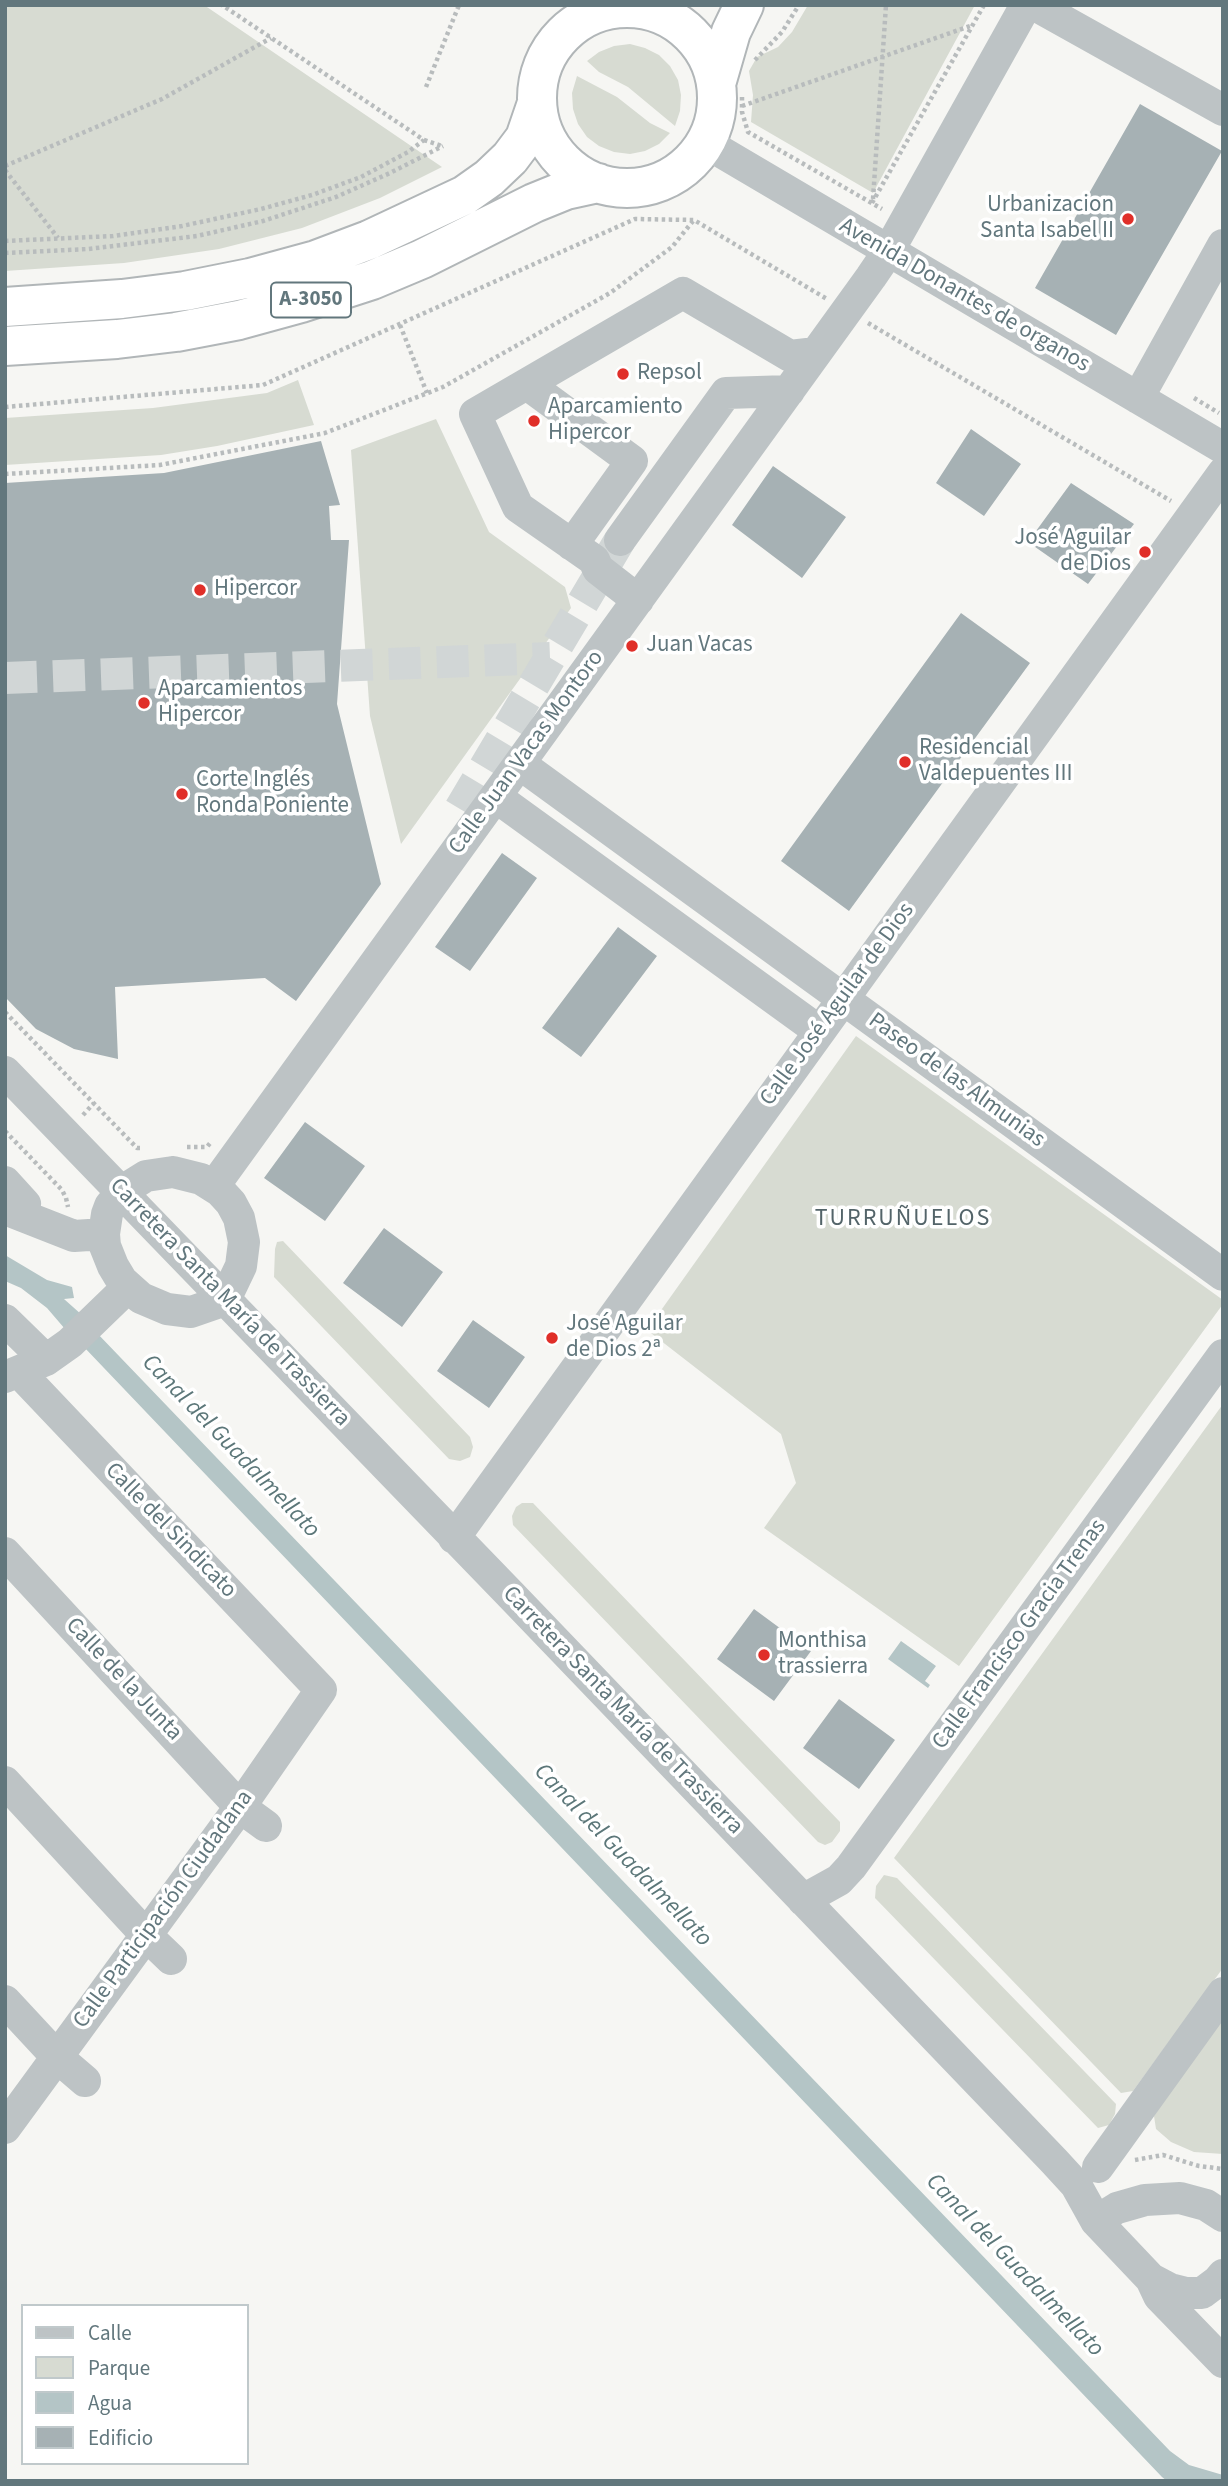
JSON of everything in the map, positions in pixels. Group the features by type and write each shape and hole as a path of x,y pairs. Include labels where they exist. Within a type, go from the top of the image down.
{"highway":[{"name":"A-3050","path":"537,103 541,124 550,143 562,160 579,174 598,183 628,188 659,182 686,167 706,143 716,114 733,92 730,32 744,5"},
{"name":"A-3050","path":"5,307 122,299 186,291 250,278 316,260 369,240 464,195 489,178 510,158 525,138 537,103 539,76 550,51 567,31 589,16 615,8 647,7 691,34 733,92"},
{"name":"A-3050","path":"5,345 117,339 176,332 239,320 302,303 349,289 410,264 566,190 598,183"}],"street":[{"name":"Calle Juan Vacas Montoro","path":"214,1186 888,252 1026,5"},
{"path":"1035,5 1223,110"},
{"name":"Avenida Donantes de organos","path":"706,143 1223,448"},
{"path":"1138,398 1223,245"},
{"path":"638,600 598,569 594,560 518,507 475,414 683,293 790,356 816,353"},
{"path":"527,384 632,461 572,545"},
{"path":"620,540 726,393 789,391"},
{"name":"Calle José Aguilar de Dios","path":"454,1538 1223,473"},
{"name":"Paseo de las Almunias","path":"520,764 1223,1275"},
{"path":"496,797 819,1031"},
{"path":"344,1003 352,960 460,809"},
{"name":"Carretera Santa María de Trassierra","path":"5,1072 1076,2185 1096,2221 1151,2279 1159,2296 1223,2362"},
{"path":"167,1172 194,1176 214,1186 235,1210 242,1225 244,1242 239,1274 223,1297 201,1310 180,1312 149,1303 128,1287 113,1266 105,1246 104,1234 110,1206 122,1191 146,1176 167,1172"},
{"path":"5,1182 25,1204 13,1212"},
{"path":"13,1212 74,1236 104,1234"},
{"path":"35,1363 98,1316 128,1287"},
{"name":"Calle del Sindicato","path":"5,1320 35,1363 321,1690"},
{"name":"Calle Francisco Gracia Trenas","path":"803,1900 839,1880 851,1867 1223,1355"},
{"name":"Calle de la Junta","path":"5,1553 240,1807 266,1826"},
{"name":"Calle Participación Ciudadana","path":"5,2128 240,1807 321,1690"},
{"path":"5,1782 171,1959"},
{"path":"1103,2159 1223,1993"},
{"path":"5,2001 57,2057 85,2081"},
{"path":"1096,2221 1117,2208 1180,2198 1206,2206 1223,2216"},
{"path":"1151,2279 1178,2291 1202,2292 1223,2274"}],"path":[{"path":"5,253 88,248 197,236 263,221 337,197 443,146 424,140 222,5"},
{"path":"426,87 459,5"},
{"path":"752,67 757,57 782,32 799,5"},
{"path":"872,203 886,5"},
{"path":"872,203 984,5"},
{"path":"883,209 748,132 733,92 883,57 972,25"},
{"path":"59,239 5,168 162,99 271,38"},
{"path":"5,242 113,236 182,226 261,209 312,195 361,177 408,152 424,140"},
{"path":"5,407 262,385 635,219 694,220 1193,514"},
{"path":"5,474 160,465 325,433 443,387 610,293 672,247 694,220"},
{"path":"400,325 426,393"},
{"path":"5,1012 138,1148 147,1147"},
{"path":"79,1119 94,1103"},
{"path":"5,1130 62,1190 68,1208 61,1231"},
{"path":"180,1147 206,1147 215,1137"},
{"path":"1103,2159 1132,2162 1138,2158 1163,2155 1199,2166 1223,2169"}],"green space":[{"path":"5,5 204,5 442,167 380,198 302,228 219,249 124,263 5,271"},
{"path":"808,5 975,5 873,193 751,122 753,95 749,71 757,57 778,47 792,32"},
{"path":"630,44 659,55 670,66 678,80 680,111 675,126 628,87 599,72 587,61 614,46"},
{"path":"577,76 617,97 650,123 670,133 659,144 630,154 599,146 587,137 578,124 573,109 572,93"},
{"path":"298,380 314,425 161,455 5,465 5,418 153,408 267,393"},
{"path":"436,419 489,532 565,587 571,608 401,844 370,716 351,450"},
{"path":"856,1036 1223,1300 1223,1304 959,1666 764,1528 796,1483 781,1434 647,1330"},
{"path":"283,1241 470,1437 473,1447 470,1457 460,1461 449,1459 274,1277 275,1249 277,1242"},
{"path":"1223,1404 1223,1968 1133,2091 1121,2093 894,1858"},
{"path":"522,1503 533,1503 840,1822 840,1831 832,1842 825,1845 818,1842 513,1525 512,1516 516,1507"},
{"path":"884,1875 897,1878 1116,2104 1115,2114 1109,2125 1098,2128 875,1898 876,1886"},
{"path":"1223,2010 1223,2154 1194,2152 1171,2142 1156,2129 1154,2116"}],"water":[{"path":"5,1255 47,1280 72,1287 74,1298 64,1299 82,1315 65,1329 47,1308 21,1288 5,1281"},
{"path":"96,1332 1170,2451 1189,2465 1223,2475 1223,2481 1167,2481 1162,2477 83,1346"},
{"path":"901,1641 936,1666 925,1681 930,1685 928,1688 888,1659"}],"building":[{"name":"Urbanizacion Santa Isabel II","path":"1140,104 1222,151 1116,335 1035,288"},
{"path":"971,429 1021,464 984,516 936,483"},
{"name":"Corte Inglés Ronda Poniente","path":"321,441 340,505 329,506 331,540 349,540 337,704 381,884 296,1001 265,978 115,987 118,1059 74,1049 36,1029 5,997 5,483 164,473"},
{"path":"773,466 846,517 802,578 732,525"},
{"path":"1071,483 1134,524 1088,584 1028,542"},
{"name":"Residencial Valdepuentes III","path":"961,613 1030,663 849,911 781,861"},
{"path":"502,853 537,878 470,971 435,947"},
{"path":"618,927 657,956 581,1057 542,1028"},
{"path":"305,1122 365,1166 325,1221 264,1178"},
{"path":"384,1228 443,1272 402,1327 343,1283"},
{"path":"473,1320 525,1357 489,1408 437,1371"},
{"name":"Monthisa trassierra","path":"754,1609 811,1651 774,1701 717,1659"},
{"name":"Monthisa trassierra","path":"839,1699 895,1740 859,1789 803,1748"}],"tunnel":[{"path":"460,809 620,540"},
{"path":"5,678 550,658"}],"place":[{"name":"Urbanizacion Santa Isabel II","path":"1128,219"},
{"name":"Repsol","path":"623,374"},
{"name":"Aparcamiento Hipercor","path":"534,421"},
{"name":"José Aguilar de Dios","path":"1145,552"},
{"name":"Hipercor","path":"200,590"},
{"name":"Juan Vacas","path":"632,646"},
{"name":"Aparcamientos Hipercor","path":"144,703"},
{"name":"Residencial Valdepuentes III","path":"905,762"},
{"name":"Corte Inglés Ronda Poniente","path":"182,794"},
{"name":"José Aguilar de Dios 2ª","path":"552,1338"},
{"name":"Monthisa trassierra","path":"764,1655"}],"district":[{"name":"TURRUÑUELOS","path":"903,1220"}],"water label":[{"name":"Canal del Guadalmellato","path":"230,1447"},
{"name":"Canal del Guadalmellato","path":"622,1856"},
{"name":"Canal del Guadalmellato","path":"1014,2266"}]}
